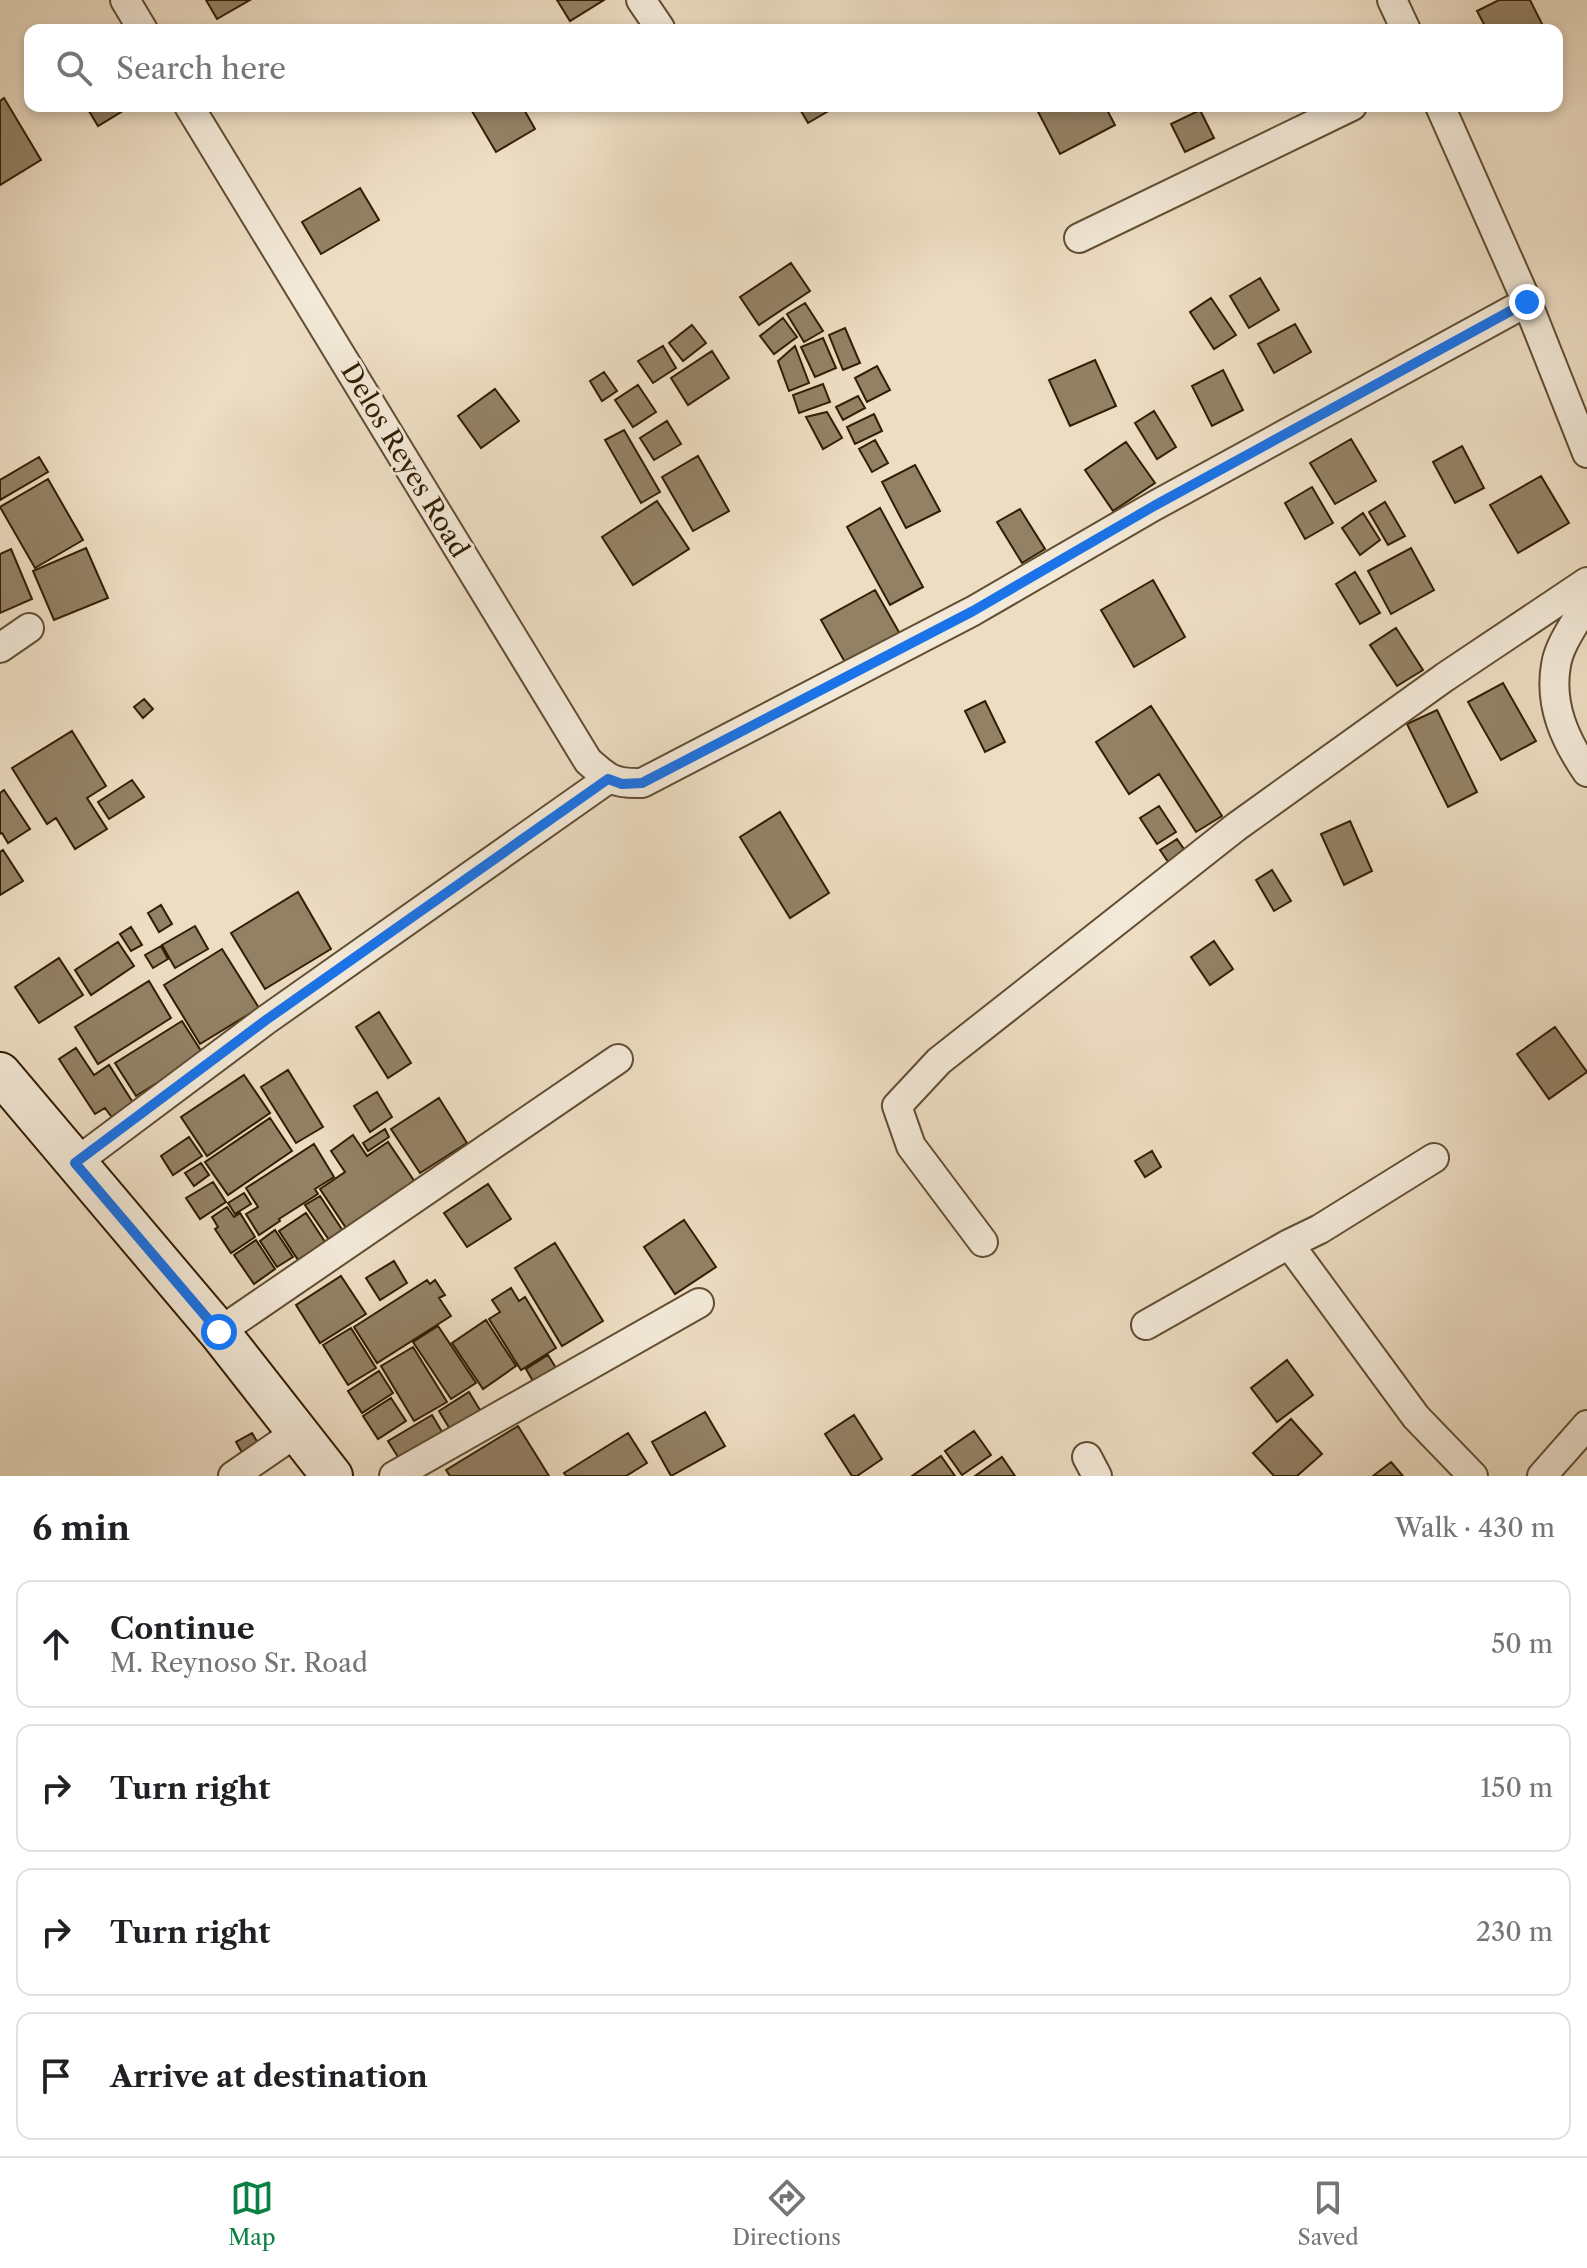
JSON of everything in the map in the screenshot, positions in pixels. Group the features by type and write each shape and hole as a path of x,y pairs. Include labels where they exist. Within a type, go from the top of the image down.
{"street":[{"path":"125,0 139,24"},
{"path":"641,0 657,24"},
{"path":"1392,0 1403,24"},
{"name":"Delos Reyes Road","path":"193,112 588,761 608,779"},
{"path":"1079,238 1340,112"},
{"path":"1443,112 1527,302 1587,453"},
{"path":"75,1163 266,1020 608,779 622,784 642,783 973,611 1154,506 1527,302"},
{"path":"983,1242 911,1146 897,1106 939,1061 1236,827 1445,677 1587,582"},
{"path":"1587,602 1556,663 1555,695 1564,736 1587,772"},
{"path":"0,648 29,628"},
{"path":"219,1332 618,1059"},
{"path":"0,1073 219,1332 332,1476"},
{"path":"1146,1325 1320,1229 1434,1158"},
{"path":"1289,1244 1416,1417 1473,1476"},
{"path":"394,1476 699,1303"},
{"path":"1542,1476 1587,1425"},
{"path":"233,1476 297,1432"}],"building":[{"path":"206,0 250,0 217,19"},
{"path":"557,0 604,0 570,21"},
{"path":"1499,0 1530,0 1542,24 1484,24 1477,11"},
{"path":"4,98 41,160 0,185 0,101"},
{"path":"90,112 121,112 98,126"},
{"path":"473,112 525,112 535,129 496,152"},
{"path":"802,112 827,112 808,123"},
{"path":"1038,112 1108,112 1115,125 1060,154"},
{"path":"1201,112 1214,138 1185,152 1171,124"},
{"path":"360,188 379,220 321,254 302,222"},
{"path":"791,263 810,291 759,325 740,297"},
{"path":"1260,278 1279,310 1249,328 1230,296"},
{"path":"1211,298 1236,335 1214,349 1190,312"},
{"path":"805,303 823,331 804,342 787,314"},
{"path":"783,318 797,337 774,354 760,336"},
{"path":"1295,324 1311,352 1274,373 1258,344"},
{"path":"692,325 706,343 683,361 669,343"},
{"path":"845,328 860,363 843,370 829,335"},
{"path":"823,338 836,368 815,377 801,347"},
{"path":"663,346 676,368 653,383 638,361"},
{"path":"795,346 809,383 789,391 778,361"},
{"path":"712,351 729,378 688,405 671,378"},
{"path":"1095,360 1116,406 1070,426 1049,380"},
{"path":"877,366 890,390 867,402 855,378"},
{"path":"1223,370 1243,410 1212,426 1192,386"},
{"path":"604,372 617,391 602,401 590,381"},
{"path":"823,384 830,402 799,413 793,395"},
{"path":"638,385 656,412 633,427 615,400"},
{"path":"495,389 519,421 481,448 458,416"},
{"path":"858,396 865,408 843,420 836,407"},
{"path":"1154,411 1176,447 1157,459 1135,423"},
{"path":"827,412 842,438 823,449 806,417"},
{"path":"874,414 882,431 855,444 847,427"},
{"path":"667,421 681,444 654,460 640,438"},
{"path":"624,430 660,492 641,503 605,440"},
{"path":"1351,439 1376,481 1335,504 1310,463"},
{"path":"875,440 888,463 872,472 859,449"},
{"path":"1126,442 1155,483 1113,511 1085,470"},
{"path":"1462,446 1484,488 1455,503 1433,462"},
{"path":"698,456 729,511 693,531 662,477"},
{"path":"39,457 48,472 0,500 0,480"},
{"path":"915,465 940,511 906,528 882,482"},
{"path":"1541,476 1569,523 1518,553 1490,505"},
{"path":"48,479 83,540 35,568 0,507"},
{"path":"1312,487 1333,523 1305,539 1285,503"},
{"path":"657,501 689,549 633,585 602,537"},
{"path":"1385,502 1405,536 1388,545 1369,512"},
{"path":"880,508 923,587 890,605 847,527"},
{"path":"1020,509 1045,549 1022,563 997,522"},
{"path":"1363,513 1380,540 1360,555 1342,528"},
{"path":"86,548 108,598 54,620 33,571"},
{"path":"1411,548 1434,590 1391,614 1368,571"},
{"path":"11,549 32,599 0,613 0,554"},
{"path":"1355,572 1380,613 1360,624 1336,584"},
{"path":"1153,580 1185,637 1134,667 1101,610"},
{"path":"875,590 904,641 850,671 821,620"},
{"path":"1396,628 1423,670 1397,686 1370,645"},
{"path":"1503,683 1536,741 1501,760 1468,702"},
{"path":"144,699 153,709 143,718 134,707"},
{"path":"985,701 1005,742 985,752 965,711"},
{"path":"1151,706 1222,816 1196,832 1159,774 1129,794 1096,742"},
{"path":"1437,710 1477,792 1448,807 1407,724"},
{"path":"72,731 106,786 87,798 107,829 75,849 56,818 47,824 12,768"},
{"path":"132,780 144,797 109,819 98,802"},
{"path":"4,790 30,829 8,843 0,834 0,793"},
{"path":"1159,806 1176,832 1157,844 1140,818"},
{"path":"780,812 829,893 790,918 740,837"},
{"path":"1350,821 1372,871 1344,885 1321,834"},
{"path":"1177,839 1190,858 1173,869 1160,850"},
{"path":"3,850 23,881 0,895 0,852"},
{"path":"1272,870 1291,901 1274,911 1256,880"},
{"path":"298,892 331,949 265,989 231,933"},
{"path":"161,905 172,924 159,932 148,913"},
{"path":"195,926 208,949 175,968 162,945"},
{"path":"131,927 142,945 131,951 120,934"},
{"path":"1214,941 1233,969 1210,985 1191,957"},
{"path":"118,942 134,966 91,995 75,970"},
{"path":"161,946 168,959 153,968 145,955"},
{"path":"222,949 259,1008 200,1044 164,985"},
{"path":"59,958 83,995 39,1023 15,987"},
{"path":"149,981 171,1018 98,1064 75,1027"},
{"path":"379,1012 411,1063 388,1078 356,1027"},
{"path":"182,1021 203,1054 136,1096 115,1063"},
{"path":"1555,1027 1587,1072 1549,1099 1517,1054"},
{"path":"76,1048 94,1075 109,1065 139,1112 118,1126 105,1108 95,1114 59,1059"},
{"path":"288,1070 323,1127 296,1143 261,1087"},
{"path":"244,1075 270,1113 207,1156 181,1117"},
{"path":"377,1092 392,1117 370,1132 354,1106"},
{"path":"439,1098 467,1143 420,1173 391,1129"},
{"path":"270,1118 292,1151 228,1195 205,1162"},
{"path":"385,1129 389,1137 368,1151 363,1143"},
{"path":"353,1135 367,1156 388,1142 419,1188 350,1234 320,1189 345,1172 331,1151"},
{"path":"189,1137 202,1156 173,1175 161,1156"},
{"path":"314,1144 334,1177 315,1189 318,1194 259,1235 246,1214 258,1207 246,1188"},
{"path":"1152,1151 1161,1167 1145,1177 1135,1161"},
{"path":"201,1163 209,1175 194,1186 185,1173"},
{"path":"213,1182 226,1202 200,1219 186,1198"},
{"path":"488,1184 511,1219 467,1247 444,1213"},
{"path":"244,1193 251,1204 235,1214 228,1203"},
{"path":"320,1196 343,1231 329,1240 305,1205"},
{"path":"227,1207 234,1217 240,1213 255,1237 231,1253 215,1229 218,1227 212,1217"},
{"path":"306,1213 329,1248 302,1266 279,1231"},
{"path":"684,1220 716,1267 675,1294 644,1247"},
{"path":"275,1230 293,1257 277,1267 260,1241"},
{"path":"256,1240 275,1269 254,1284 234,1255"},
{"path":"555,1243 603,1321 562,1346 515,1268"},
{"path":"394,1261 407,1283 380,1300 366,1278"},
{"path":"341,1276 366,1314 320,1343 296,1305"},
{"path":"427,1280 430,1284 435,1280 445,1295 439,1298 451,1316 377,1363 354,1327"},
{"path":"511,1288 519,1301 525,1297 556,1348 521,1370 489,1319 500,1312 492,1300"},
{"path":"486,1320 516,1366 483,1389 452,1343"},
{"path":"438,1326 476,1383 451,1399 413,1342"},
{"path":"351,1328 376,1368 348,1385 323,1345"},
{"path":"413,1347 447,1402 414,1421 381,1366"},
{"path":"548,1355 559,1373 537,1388 526,1369"},
{"path":"1287,1360 1313,1395 1277,1422 1251,1388"},
{"path":"379,1371 393,1393 362,1413 348,1391"},
{"path":"469,1392 486,1420 456,1439 439,1411"},
{"path":"391,1398 406,1421 378,1439 363,1416"},
{"path":"705,1412 725,1446 671,1476 652,1442"},
{"path":"432,1415 448,1442 405,1468 388,1441"},
{"path":"854,1415 882,1459 857,1476 852,1476 825,1434"},
{"path":"1291,1419 1322,1454 1297,1476 1274,1476 1253,1453"},
{"path":"518,1426 549,1476 450,1476 446,1470"},
{"path":"974,1431 991,1455 962,1475 945,1451"},
{"path":"252,1433 261,1448 245,1458 236,1442"},
{"path":"628,1433 647,1463 626,1476 566,1476 564,1473"},
{"path":"941,1456 955,1476 912,1476"},
{"path":"1002,1457 1015,1476 975,1476"},
{"path":"1391,1462 1403,1476 1373,1476"}],"route":[{"path":"219,1332 75,1163 266,1020 608,779 622,784 642,783 838,683 1527,302"}]}
